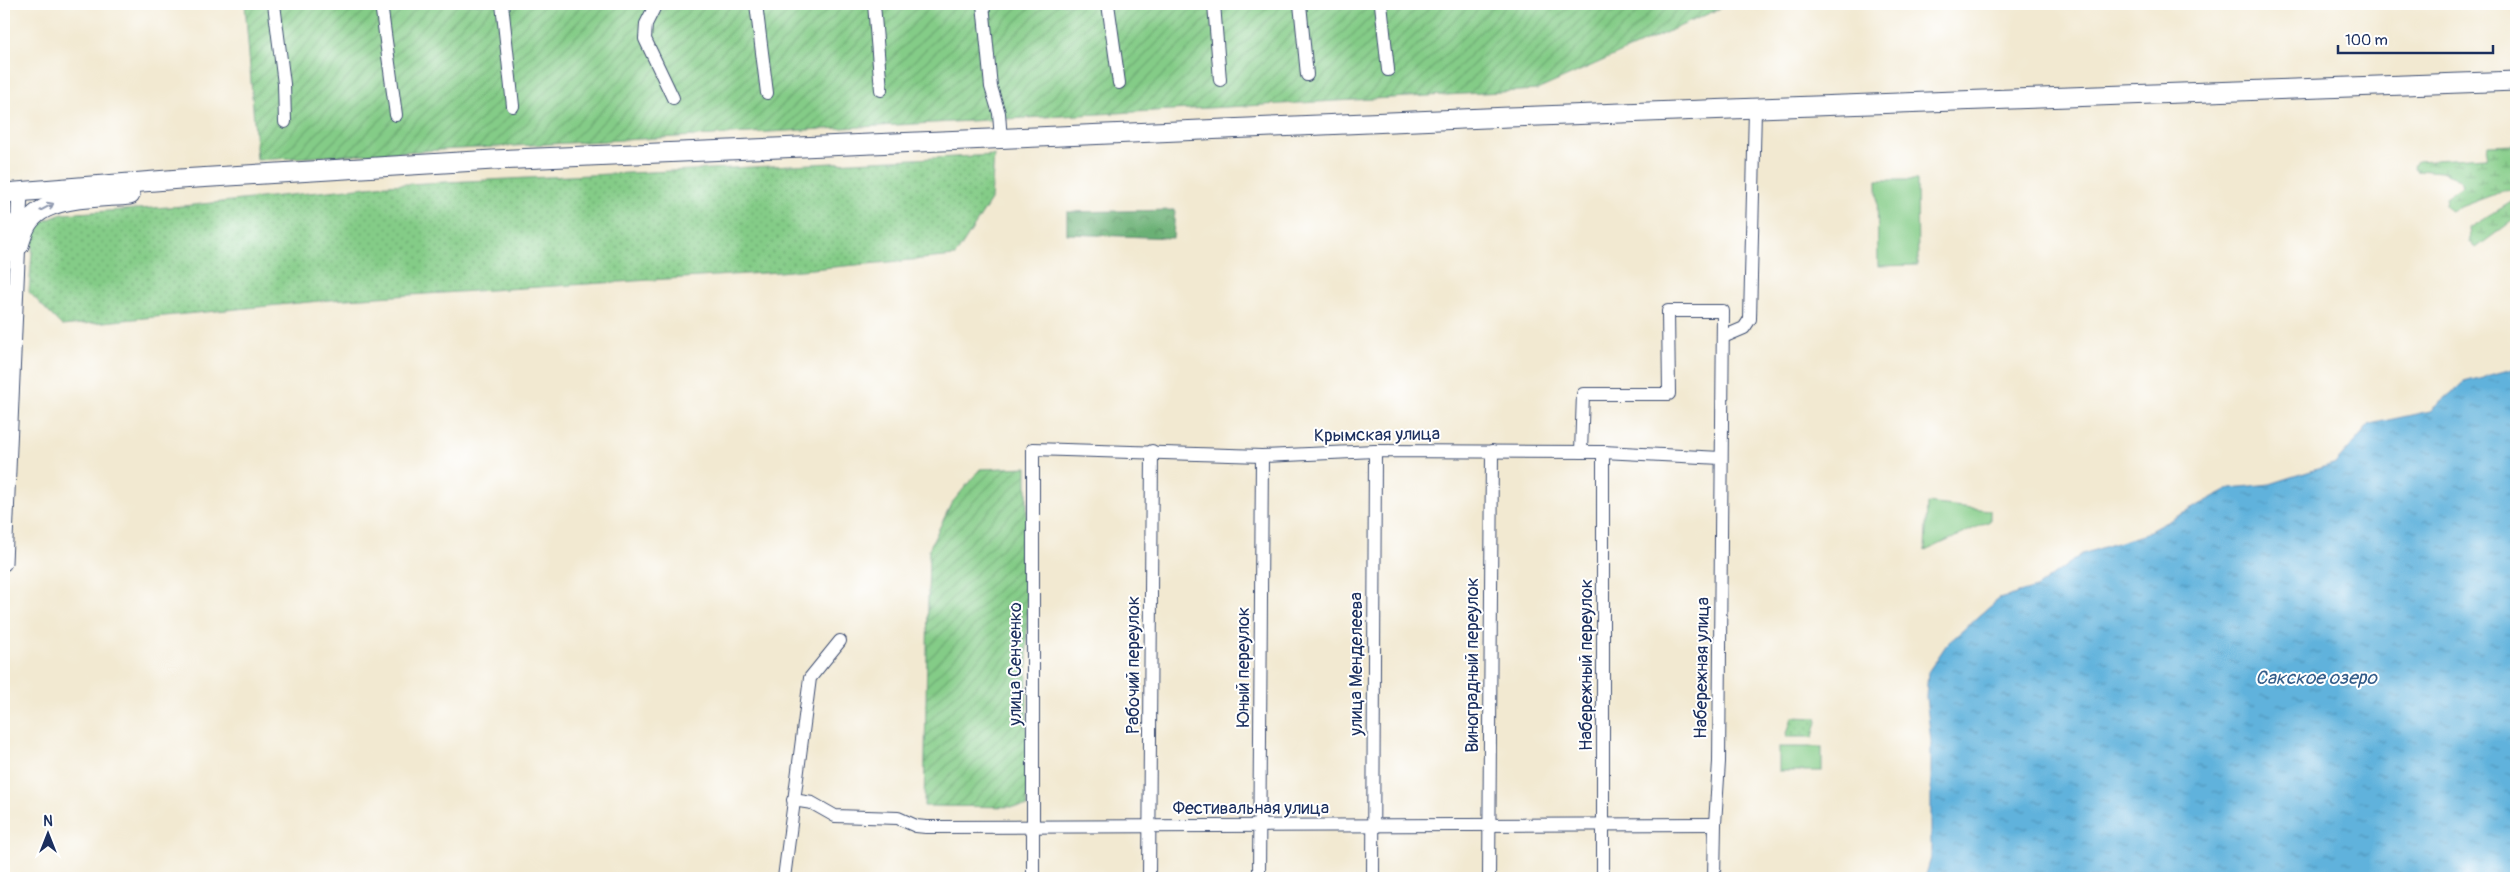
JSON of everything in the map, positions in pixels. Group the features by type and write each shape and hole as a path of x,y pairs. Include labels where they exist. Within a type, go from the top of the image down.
{"main road":[{"path":"12,192 493,160 1509,117 2516,81"},
{"path":"19,245 30,220 43,208 58,202 225,187 256,175"},
{"path":"4,221 19,245"}],"street":[{"path":"274,4 284,84 285,122"},
{"path":"381,4 396,114"},
{"path":"502,4 513,106"},
{"path":"656,4 646,24 645,39 673,98"},
{"path":"756,4 767,93"},
{"path":"874,4 881,90"},
{"path":"983,4 991,87 999,113 1001,140"},
{"path":"1108,4 1120,83"},
{"path":"1214,4 1220,80"},
{"path":"1300,4 1307,75"},
{"path":"1381,4 1388,70"},
{"path":"1722,337 1744,328 1750,319 1755,109"},
{"path":"4,563 19,245 12,192"},
{"name":"Набережная улица","path":"1581,452 1582,394 1670,394 1668,311 1723,311 1719,762 1714,878"},
{"name":"Крымская улица","path":"1033,449 1152,451 1262,456 1374,451 1604,452 1722,458"},
{"name":"улица Сенченко","path":"1033,449 1033,878"},
{"name":"Рабочий переулок","path":"1149,878 1152,451"},
{"name":"улица Менделеева","path":"1373,878 1374,451"},
{"name":"Виноградный переулок","path":"1488,878 1492,451"},
{"name":"Набережный переулок","path":"1603,878 1604,452"},
{"name":"Юный переулок","path":"1259,878 1262,456"},
{"path":"784,878 810,678 840,641"},
{"name":"Фестивальная улица","path":"793,800 812,804 835,816 898,818 916,826 926,827 1260,824 1715,824"}],"green space":[{"path":"245,4 1730,4 1537,90 257,160"},
{"path":"2516,144 2516,190 2503,191 2450,211 2445,205 2446,197 2462,186 2460,179 2441,172 2417,170 2414,166 2417,161 2486,157 2488,145"},
{"path":"994,155 991,200 955,256 779,272 330,300 62,326 29,292 34,225 62,214 183,206 387,185"},
{"path":"1877,180 1917,180 1918,265 1878,266"},
{"path":"2516,199 2516,218 2476,248 2470,242 2469,228"},
{"path":"1175,210 1173,238 1067,234 1067,212"},
{"path":"1027,467 1027,807 924,806 929,549 951,504 980,469"},
{"path":"1927,503 1990,510 1990,521 1925,551"},
{"path":"1792,717 1818,718 1813,737 1786,737"},
{"path":"1779,747 1822,747 1822,771 1779,771"}],"water":[{"name":"Сакское озеро","path":"2516,368 2516,878 1925,878 1931,858 1931,741 1926,697 1928,672 1947,644 1999,599 2036,588 2082,554 2142,535 2231,488 2270,484 2336,463 2370,424 2430,411 2464,382"}]}
